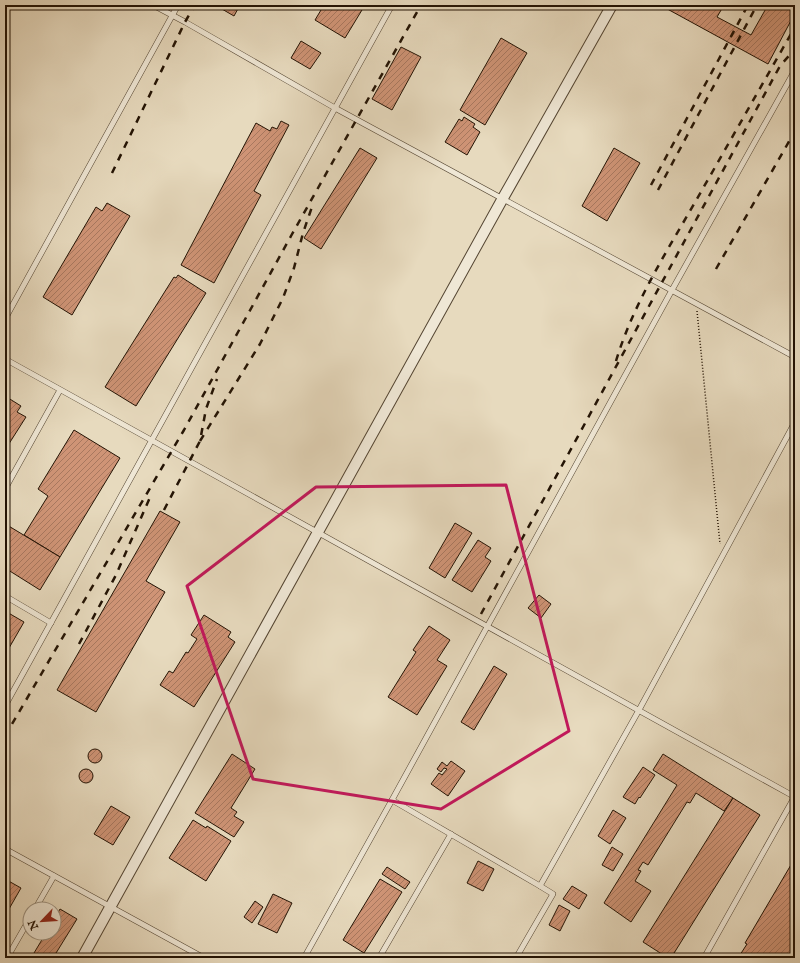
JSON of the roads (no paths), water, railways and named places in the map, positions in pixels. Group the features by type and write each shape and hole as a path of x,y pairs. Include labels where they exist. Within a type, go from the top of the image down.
{"street":[{"path":"82,958 503,198 612,5"}],"lane":[{"path":"153,5 335,108 795,357"},
{"path":"5,319 178,5"},
{"path":"5,706 392,5"},
{"path":"304,958 795,70"},
{"path":"5,359 795,797 704,958"},
{"path":"5,490 60,390"},
{"path":"540,886 639,710 795,422"},
{"path":"5,596 51,623"},
{"path":"392,800 554,894 516,958"},
{"path":"379,958 451,834"},
{"path":"5,849 204,958"},
{"path":"40,901 54,876"},
{"path":"7,958 22,932"}],"railway":[{"path":"112,173 185,22 195,5"},
{"path":"5,736 184,430 421,5"},
{"path":"651,185 748,5"},
{"path":"658,190 757,5"},
{"path":"616,361 630,322 648,284 795,27"},
{"path":"481,614 780,66 795,49"},
{"path":"716,269 795,131"},
{"path":"200,441 260,344 283,298 294,268 303,233 313,204"},
{"path":"164,510 200,441 206,409 217,379"},
{"path":"79,644 116,575 151,495"}]}
